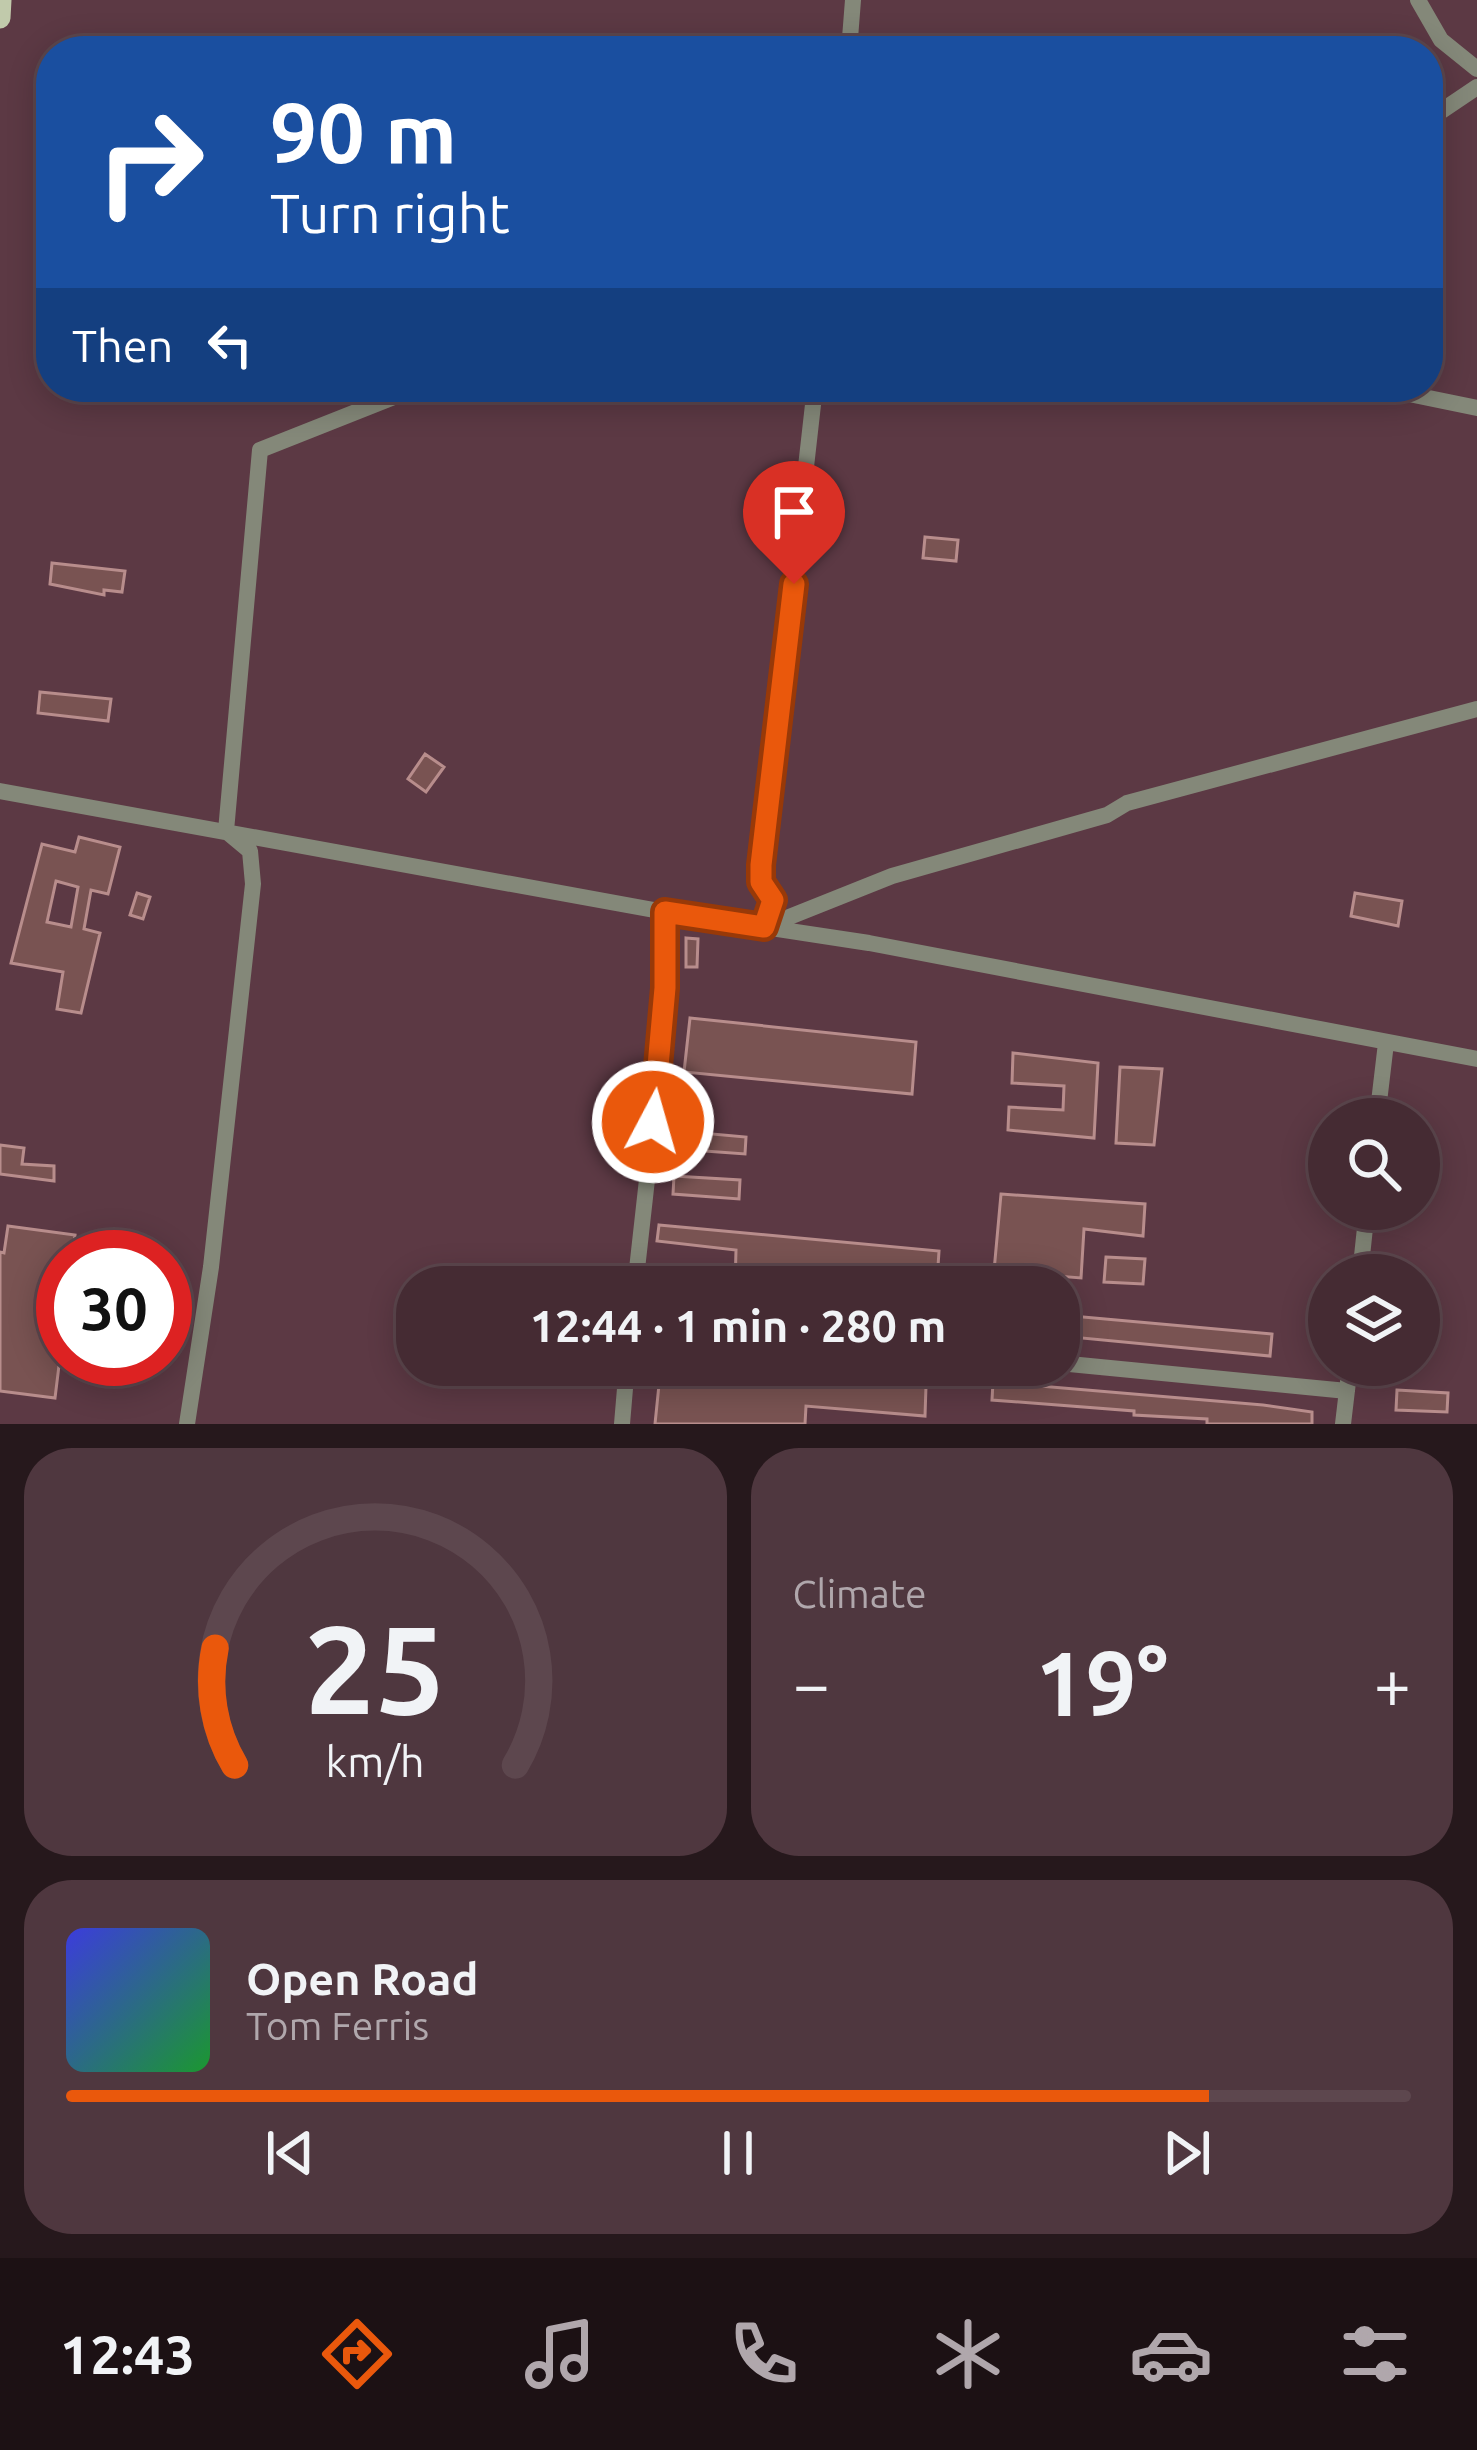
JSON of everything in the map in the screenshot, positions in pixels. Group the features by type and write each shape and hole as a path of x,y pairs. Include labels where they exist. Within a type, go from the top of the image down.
{"main road":[{"path":"0,18 1,0"}],"street":[{"path":"850,36 853,0"},
{"path":"1418,0 1439,36"},
{"path":"1443,42 1477,69"},
{"path":"1443,110 1477,87"},
{"path":"1443,401 1477,408"},
{"path":"226,831 260,450 381,402"},
{"path":"764,927 773,900 761,882 761,865 813,402"},
{"path":"764,927 892,876 1107,815 1127,803 1477,709"},
{"path":"0,790 1477,1059"},
{"path":"188,1424 212,1267 253,884 250,851 226,831"},
{"path":"637,1266 657,1090 665,912"},
{"path":"1379,1098 1386,1043"},
{"path":"1080,1366 1347,1391"},
{"path":"622,1424 626,1386"},
{"path":"1343,1424 1348,1386"}],"building":[{"path":"925,537 958,540 956,561 923,558"},
{"path":"52,563 125,571 122,592 104,590 104,595 50,584"},
{"path":"40,692 111,699 108,721 38,713"},
{"path":"425,754 444,767 426,792 408,779"},
{"path":"79,837 120,847 108,894 91,890 84,929 100,933 81,1013 57,1009 63,972 11,963 42,844 75,852","holes":["56,881 78,887 71,927 47,922"]},
{"path":"137,893 150,897 143,919 130,915"},
{"path":"1355,893 1402,901 1398,926 1351,916"},
{"path":"686,938 698,939 697,967 686,967"},
{"path":"690,1018 916,1042 912,1094 684,1072"},
{"path":"1013,1053 1098,1063 1094,1138 1008,1130 1009,1107 1063,1110 1064,1086 1012,1083"},
{"path":"1120,1067 1162,1069 1154,1145 1116,1143"},
{"path":"679,1131 746,1137 745,1154 678,1149"},
{"path":"0,1145 24,1148 22,1164 54,1166 54,1181 0,1174"},
{"path":"674,1176 740,1180 739,1199 673,1194"},
{"path":"1001,1194 1145,1204 1143,1236 1084,1229 1081,1278 1080,1266 994,1266"},
{"path":"659,1225 939,1251 938,1266 736,1266 736,1250 657,1241"},
{"path":"8,1226 38,1230 36,1386 56,1386 55,1398 0,1391 0,1252 4,1253"},
{"path":"1106,1257 1145,1259 1143,1284 1104,1282"},
{"path":"1080,1317 1272,1334 1270,1356 1080,1338"},
{"path":"659,1386 926,1386 925,1416 806,1406 805,1424 655,1424"},
{"path":"993,1386 1040,1386 1263,1405 1312,1412 1312,1424 1207,1424 1207,1419 992,1400"},
{"path":"1397,1390 1448,1393 1447,1412 1396,1410"}],"route":[{"path":"653,1122 665,988 665,912 764,927 773,900 761,882 761,865 794,584"}]}
